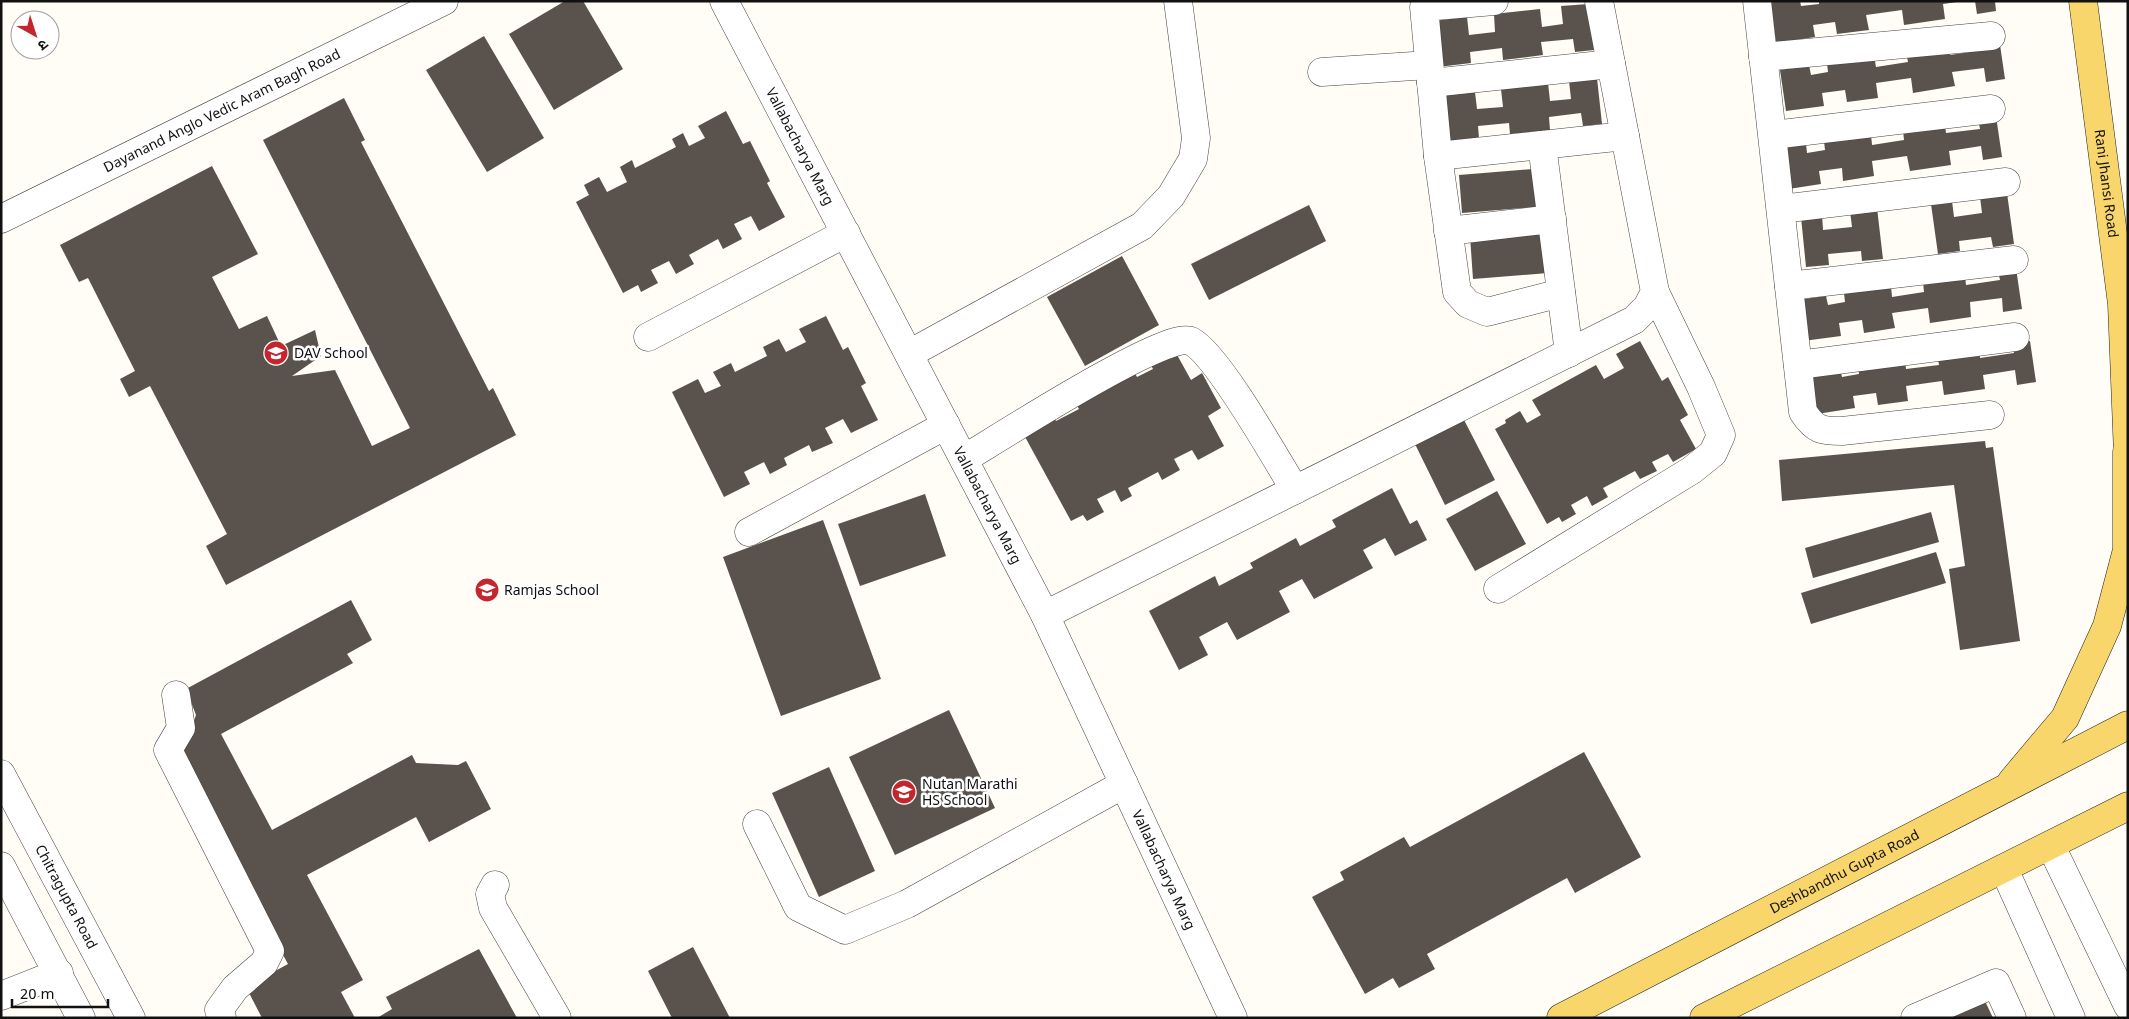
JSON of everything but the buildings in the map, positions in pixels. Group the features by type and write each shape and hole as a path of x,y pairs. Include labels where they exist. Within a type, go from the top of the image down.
{"main road":[{"name":"Rani Jhansi Road","path":"2003,791 2065,718 2107,626 2127,550 2127,453 2122,304 2083,1"},
{"name":"Deshbandhu Gupta Road","path":"1561,1018 2128,725"},
{"path":"1704,1018 2128,806"}],"street":[{"name":"Dayanand Anglo Vedic Aram Bagh Road","path":"1,219 444,1"},
{"path":"909,354 1142,226 1171,196 1193,159 1196,138 1178,1"},
{"path":"1494,1 1424,6 1438,156 1457,292 1468,304 1487,312 1561,293"},
{"path":"1498,589 1692,470 1712,453 1721,434 1701,387 1655,292 1598,1"},
{"path":"1757,1 1803,412 1812,426 1824,431 1842,431 1990,415"},
{"name":"Vallabacharya Marg","path":"727,3 1045,614 1233,1018"},
{"path":"1763,57 1991,36"},
{"path":"1322,72 1430,74 1611,64"},
{"path":"1773,135 1992,109"},
{"path":"1438,156 1625,136"},
{"path":"1542,146 1569,353"},
{"path":"1781,209 2006,182"},
{"path":"1448,231 1552,219"},
{"path":"648,337 846,233"},
{"path":"1789,286 2014,260"},
{"path":"1045,614 1634,320 1647,307 1655,292"},
{"path":"1798,365 2015,337"},
{"path":"964,459 1140,355 1180,339 1191,340 1212,358 1295,490"},
{"path":"749,532 884,461 946,425"},
{"path":"176,695 181,728 168,750 270,951 264,963 235,988 219,1010 222,1018"},
{"name":"Chitragupta Road","path":"1,774 131,1018"},
{"path":"757,824 798,907 846,930 907,904 1124,784"},
{"path":"2051,846 2128,1006"},
{"path":"1,866 81,1018"},
{"path":"2004,869 2071,1018"},
{"path":"495,885 490,894 492,908 557,1018"},
{"path":"1,996 59,973"},
{"path":"1915,1018 1996,983 2012,1018"}],"place":[{"name":"DAV School","path":"276,353"},
{"name":"Ramjas School","path":"487,590"},
{"name":"Nutan Marathi HS School","path":"904,792"}]}
